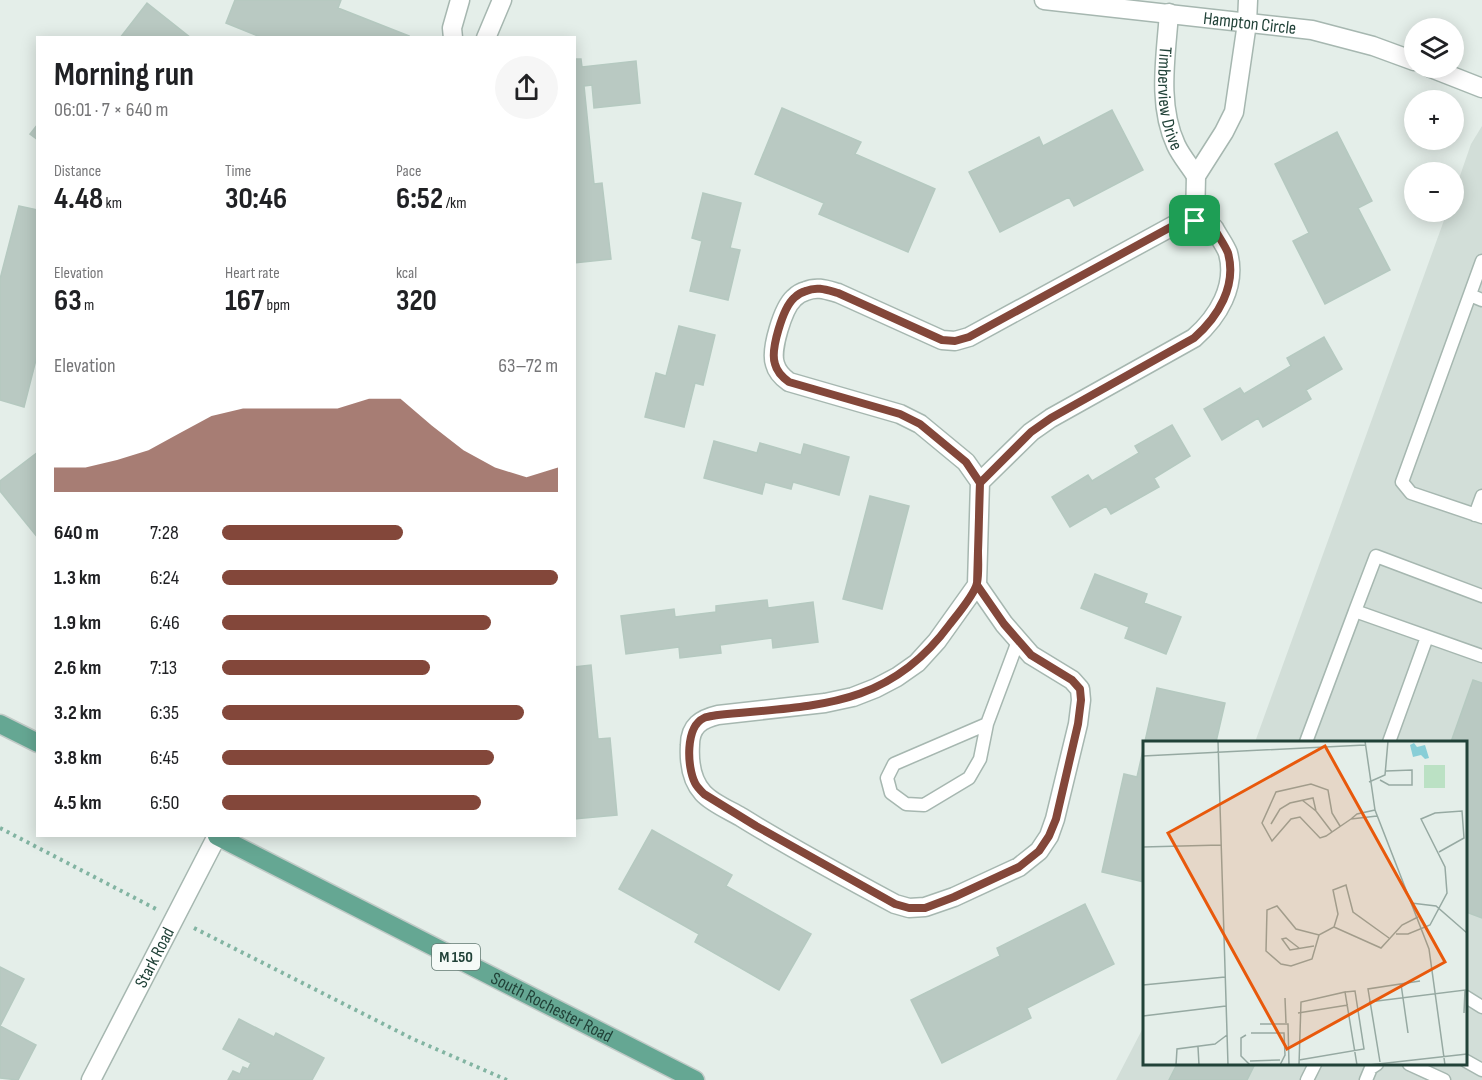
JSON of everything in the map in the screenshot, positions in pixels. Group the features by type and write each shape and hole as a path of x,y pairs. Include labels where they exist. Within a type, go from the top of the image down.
{"main road":[{"path":"0,724 36,742"},
{"name":"South Rochester Road","path":"219,837 695,1080"}],"street":[{"path":"453,36 452,28 460,0"},
{"path":"487,36 502,0"},
{"name":"Hampton Circle","path":"1044,0 1312,30 1373,46 1404,57"},
{"name":"Timberview Drive","path":"1169,13 1164,92 1167,120 1176,146 1196,176 1234,112 1248,23 1248,0"},
{"path":"1456,78 1482,88"},
{"path":"1195,221 1196,176"},
{"path":"977,585 1031,655 1072,680 1080,689 1078,724 1056,819 1039,851 1019,867 925,908 909,908 895,904 756,826 704,794 694,782 689,742 693,729 702,718 825,703 854,697 876,688 917,663 937,641 977,585 980,483 966,462 920,424 900,414 789,382 780,374 774,362 775,345 786,310 794,297 808,290 821,288 838,293 942,340 955,341 969,337 1180,222 1195,221 1214,228 1227,252 1231,271 1227,294 1206,328 1194,338 1051,418 1031,432 980,483"},
{"name":"Stark Road","path":"91,1080 216,837"}],"lane":[{"path":"1482,261 1402,482 1411,493 1478,516 1482,496"},
{"path":"1470,295 1482,300"},
{"path":"1306,741 1376,556 1482,596"},
{"path":"1355,611 1482,656"},
{"path":"1389,741 1428,637"},
{"path":"987,724 894,764 887,778 891,793 906,804 924,805 969,778 980,759 987,724 1018,641"},
{"path":"1467,998 1482,1007"},
{"path":"1467,1062 1482,1070"},
{"path":"1307,1080 1314,1065"},
{"path":"1366,1080 1371,1068 1376,1065"},
{"path":"1411,1065 1444,1080"}],"path":[{"path":"0,828 412,1039 507,1080"}],"shaded area":[{"path":"1482,126 1482,1080 1116,1080 1143,1028 1143,1065 1467,1065 1467,741 1255,741 1443,222 1464,222 1464,164 1471,144"}],"building":[{"path":"235,0 341,0 338,8 409,36 258,36 226,23"},
{"path":"147,3 188,36 122,36"},
{"path":"576,59 581,59 582,67 636,61 640,103 594,108 592,85 584,86 594,184 602,183 611,259 576,263"},
{"path":"782,108 861,142 855,154 935,189 908,252 819,214 824,203 755,174"},
{"path":"1112,110 1143,170 1074,206 1069,197 1000,232 969,172 1039,137 1043,146"},
{"path":"36,126 36,138 30,134"},
{"path":"1337,132 1372,201 1358,208 1390,270 1325,304 1293,241 1309,233 1275,164"},
{"path":"703,193 741,203 730,248 740,250 728,300 690,291 702,241 692,238"},
{"path":"19,206 36,210 36,360 24,407 0,400 0,279"},
{"path":"679,326 715,335 703,385 695,383 684,427 645,417 656,373 666,376"},
{"path":"1324,337 1342,369 1306,390 1311,399 1263,427 1258,418 1222,440 1204,409 1240,388 1244,394 1291,366 1287,358"},
{"path":"1172,425 1190,456 1154,478 1159,487 1111,514 1106,506 1070,527 1052,497 1088,475 1092,481 1139,453 1135,446"},
{"path":"714,441 757,453 760,443 801,455 804,444 849,457 839,495 793,482 791,489 765,482 762,494 704,478"},
{"path":"36,454 36,536 0,491 0,481"},
{"path":"870,496 909,506 882,609 843,599"},
{"path":"1095,574 1147,594 1144,603 1181,617 1166,654 1125,638 1129,627 1081,608"},
{"path":"767,600 768,608 813,602 818,642 773,648 772,638 720,645 721,653 680,658 679,647 626,654 621,616 674,609 675,617 716,612 716,606"},
{"path":"591,665 598,739 610,738 617,815 576,819 576,667"},
{"path":"1473,680 1482,683 1482,918 1467,912 1467,741 1451,741"},
{"path":"1157,688 1225,703 1216,741 1145,741"},
{"path":"1143,750 1143,882 1102,872 1124,774 1137,777"},
{"path":"652,830 732,875 726,886 811,934 779,990 695,942 699,934 619,889"},
{"path":"1085,904 1114,964 1027,1008 1031,1018 942,1063 911,1000 1000,956 997,948"},
{"path":"0,967 24,979 0,1026"},
{"path":"239,1019 274,1037 276,1033 324,1058 312,1080 228,1080 233,1071 240,1074 243,1067 248,1069 251,1063 223,1049"},
{"path":"0,1026 36,1045 18,1080 0,1078"},
{"path":"1176,1065 1254,1065 1247,1080 1169,1080"}],"route":[{"path":"1195,221 1180,222 969,337 955,341 942,340 838,293 821,288 808,290 794,297 786,310 775,345 774,362 780,374 789,382 900,414 920,424 966,462 980,483 977,585 1004,624 1031,655 1072,680 1080,689 1078,724 1056,819 1039,851 1019,867 954,897 925,908 909,908 895,904 817,861 704,794 694,782 689,742 693,729 702,718 825,703 854,697 897,677 917,663 937,641 977,585 978,534 980,483 1031,432 1051,418 1194,338 1206,328 1227,294 1231,271 1227,252 1214,228 1195,221"}]}
